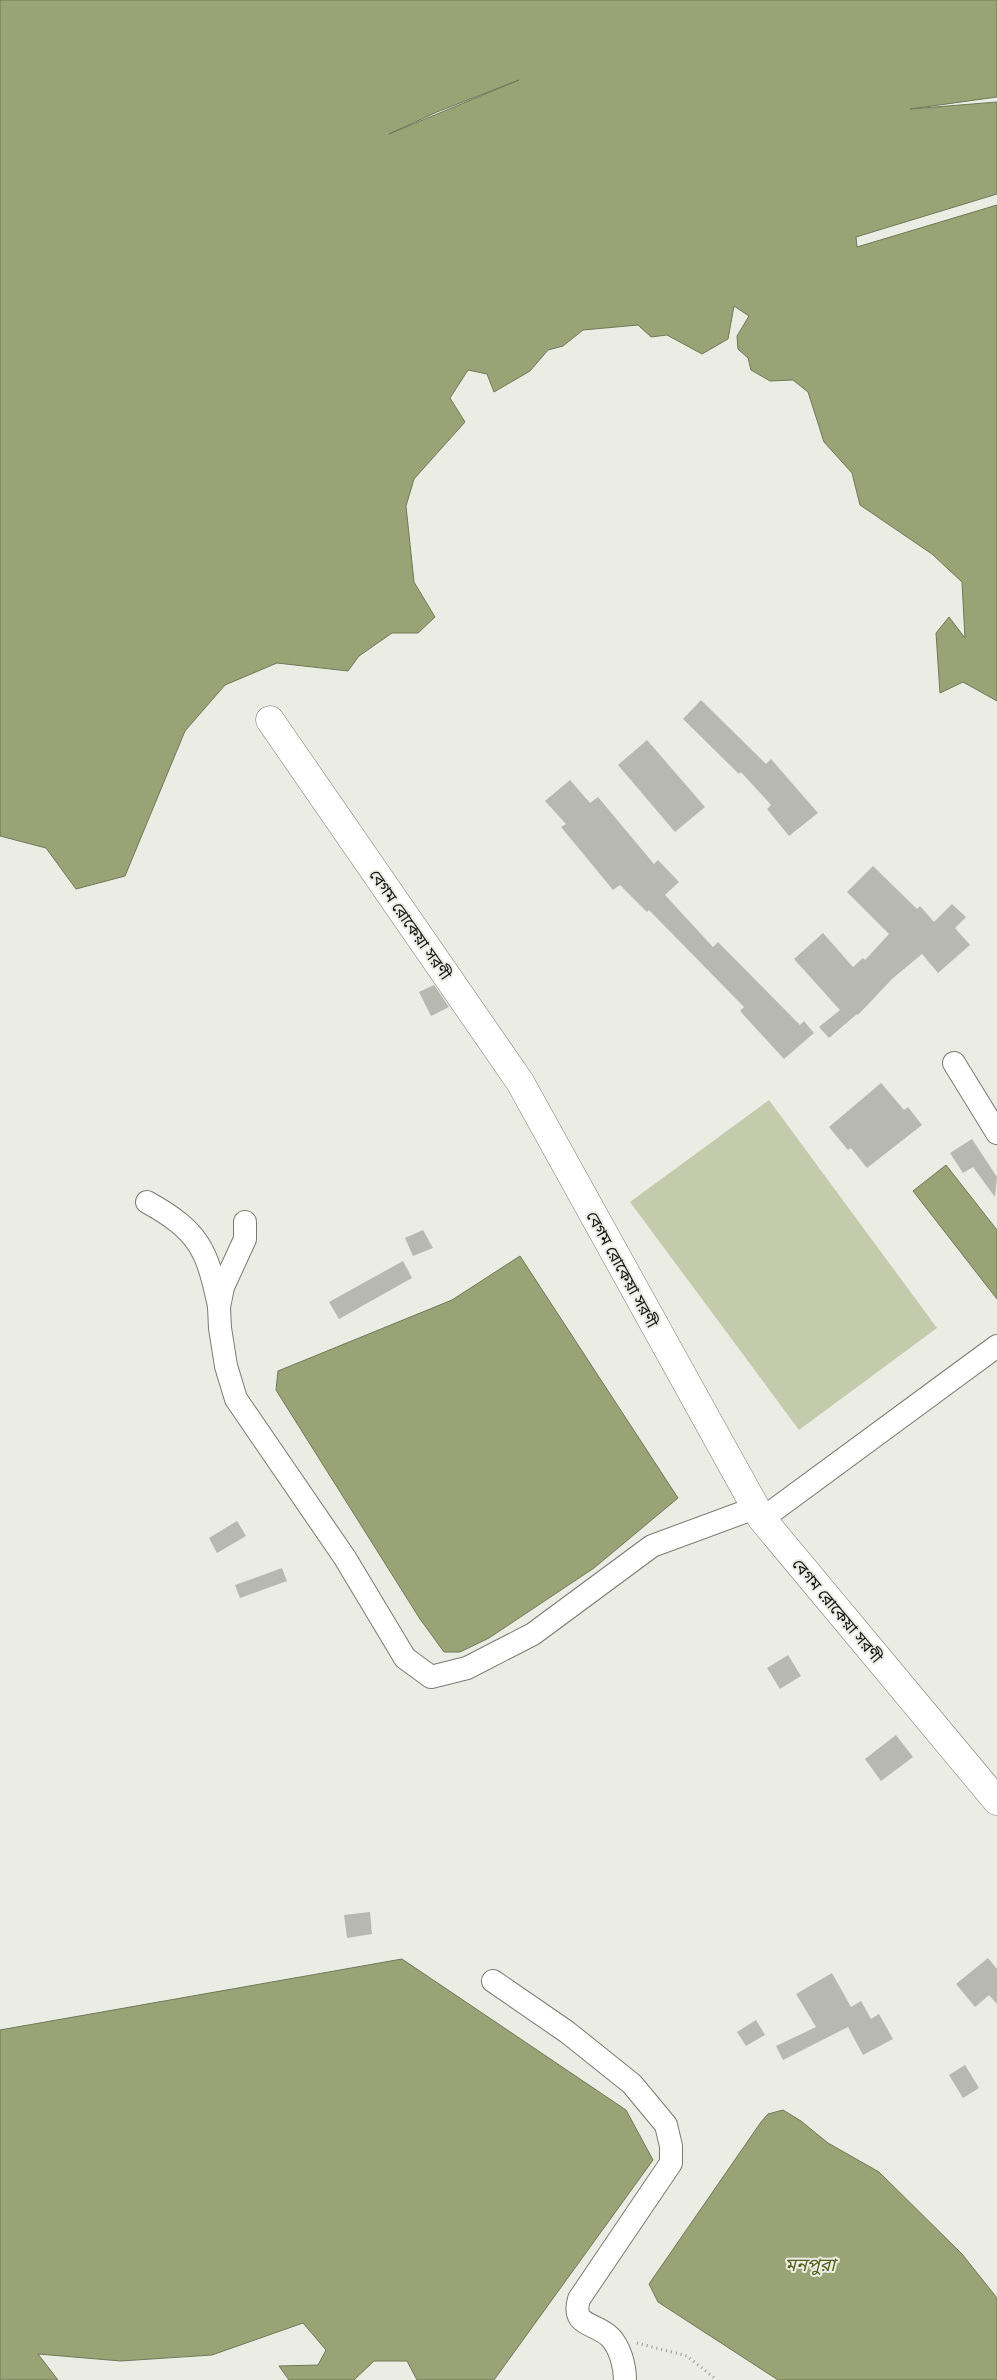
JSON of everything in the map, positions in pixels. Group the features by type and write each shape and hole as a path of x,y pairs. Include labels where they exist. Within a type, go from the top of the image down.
{"street":[{"name":"বেগম রোকেয়া সরণী","path":"270,720 520,1082 758,1514 997,1800"},
{"path":"954,1063 997,1133"},
{"path":"147,1202 184,1226 195,1238 207,1261 219,1307 226,1366 236,1399 345,1558 405,1658 431,1676 467,1668 533,1634 652,1546 758,1514 997,1346"},
{"path":"219,1307 224,1287 244,1239 245,1222"},
{"path":"493,1981 567,2032 632,2084 666,2125 671,2146 671,2163 579,2299 576,2310 580,2319 609,2336 619,2353 625,2369 626,2380"}],"path":[{"path":"609,2336 687,2356 718,2380"}],"shaded area":[{"path":"769,1100 937,1328 799,1430 630,1202"}],"water":[{"path":"0,0 997,0 997,97 910,109 997,102 997,194 856,237 857,247 997,205 997,701 963,682 940,693 936,633 949,617 965,638 962,582 932,554 860,505 852,473 824,442 808,392 793,380 770,381 751,370 748,358 738,349 737,336 749,316 734,306 728,339 702,354 667,335 651,337 638,325 583,330 563,346 548,350 530,371 494,392 487,374 468,370 450,398 465,422 414,479 406,506 414,582 435,617 418,633 392,633 359,656 348,671 277,663 225,685 185,731 125,876 76,889 46,848 0,836","holes":["519,80 389,134 437,112"]},
{"path":"946,1165 997,1230 997,1299 913,1191"},
{"path":"520,1256 678,1498 594,1568 489,1638 460,1652 444,1652 420,1619 276,1390 278,1371 452,1300"},
{"path":"402,1959 626,2110 653,2160 494,2380 417,2380 407,2361 374,2361 354,2380 289,2380 279,2366 318,2365 326,2350 303,2323 212,2355 121,2361 38,2354 58,2380 0,2380 0,2030"},
{"name":"মনপুরা","path":"783,2110 801,2121 828,2143 879,2172 962,2254 997,2298 997,2380 778,2380 658,2302 649,2284 761,2122 768,2114"}],"building":[{"path":"701,700 766,764 771,759 818,813 789,836 767,809 771,805 741,772 739,774 683,719"},
{"path":"647,740 705,807 675,832 618,765"},
{"path":"570,780 590,803 598,797 654,864 658,860 679,882 665,895 713,947 718,942 800,1025 804,1021 814,1033 784,1059 740,1011 744,1007 649,910 647,912 620,885 613,890 561,827 566,824 545,801"},
{"path":"873,866 917,909 920,906 934,922 952,904 966,917 955,928 970,945 938,973 922,954 892,979 858,1015 829,1038 819,1027 840,1010 794,959 823,933 853,967 863,958 865,960 889,934 847,892"},
{"path":"434,985 449,1007 431,1016 419,992"},
{"path":"881,1083 904,1110 908,1107 922,1125 867,1168 851,1148 848,1150 829,1127"},
{"path":"972,1139 997,1177 995,1197 973,1167 963,1173 950,1153"},
{"path":"423,1230 433,1248 413,1256 405,1238"},
{"path":"403,1261 412,1278 339,1319 329,1302"},
{"path":"237,1521 246,1536 217,1553 209,1538"},
{"path":"282,1568 287,1581 240,1598 235,1585"},
{"path":"788,1655 801,1676 780,1689 767,1668"},
{"path":"896,1735 913,1757 881,1781 865,1759"},
{"path":"370,1912 372,1934 347,1938 344,1915"},
{"path":"988,1958 997,1969 997,2004 989,1995 975,2007 956,1984"},
{"path":"832,1973 851,2007 861,2001 871,2019 879,2014 893,2039 863,2055 848,2027 783,2060 776,2046 816,2027 796,1994"},
{"path":"756,2020 765,2035 746,2046 737,2032"},
{"path":"965,2065 979,2088 963,2098 949,2075"}]}
